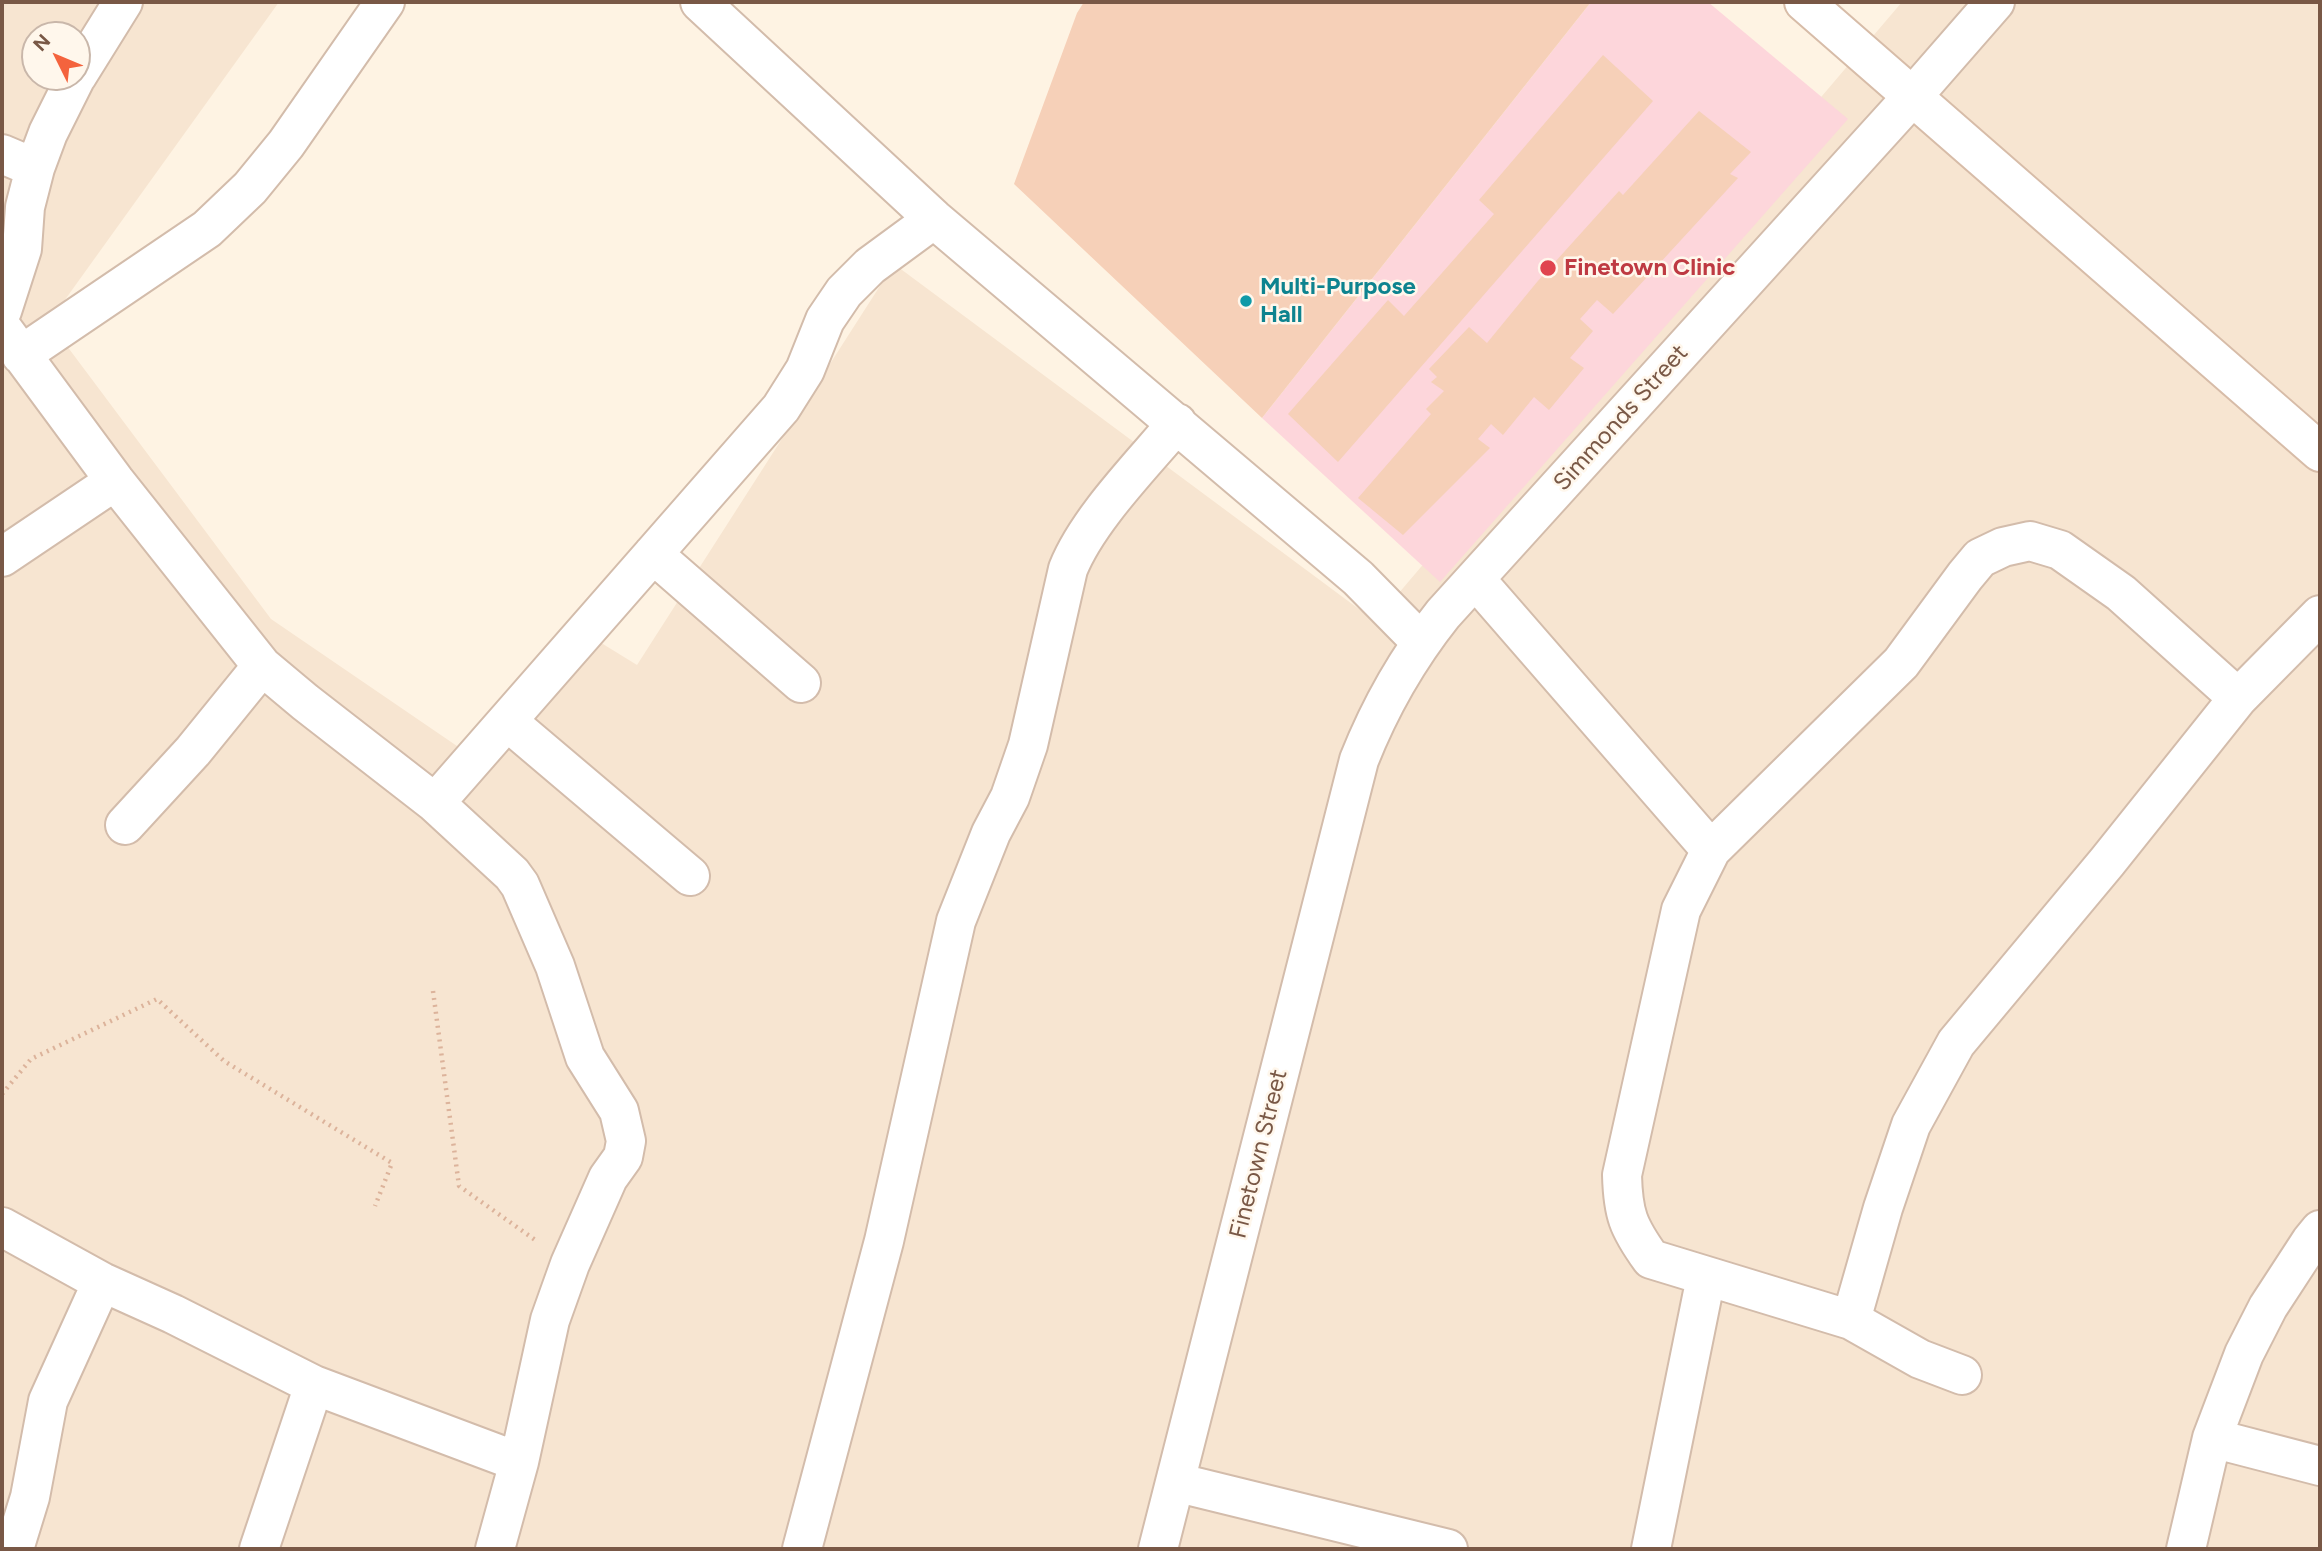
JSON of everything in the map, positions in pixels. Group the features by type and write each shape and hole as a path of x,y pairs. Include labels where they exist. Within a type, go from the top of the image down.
{"street":[{"path":"91,53 123,2"},
{"path":"385,2 286,144 250,188 207,229 12,342 116,481 262,666 304,702 435,803 504,864 520,885 555,966 585,1058 619,1111 626,1141 623,1157 608,1178 570,1264 550,1320 519,1462 495,1549"},
{"path":"700,2 934,219 1358,578 1421,642"},
{"path":"1804,2 2320,452"},
{"name":"Simmonds Street","path":"1359,760 1370,731 1421,642 1995,2"},
{"path":"2,311 22,249 25,207 19,161 48,133 69,91"},
{"path":"435,803 781,408 805,370 825,320 844,292 870,266 934,219"},
{"path":"802,1549 884,1241 956,921 986,843 1010,797 1028,745 1068,569 1076,548 1096,521 1177,423"},
{"path":"2,557 116,481"},
{"path":"1962,1375 1920,1359 1851,1320 1651,1259 1633,1235 1623,1207 1622,1175 1681,910 1711,850 1901,663 1980,558 2003,547 2030,541 2060,550 2121,593 2238,698"},
{"path":"653,554 802,683"},
{"path":"1476,580 1711,850"},
{"path":"1851,1320 1883,1208 1911,1125 1956,1043 2107,862 2238,698 2320,614"},
{"path":"125,825 193,751 262,666"},
{"path":"507,720 690,876"},
{"name":"Finetown Street","path":"1158,1549 1359,760"},
{"path":"2,1227 102,1282 173,1314 314,1385 519,1462"},
{"path":"2186,1549 2212,1438 2244,1354 2262,1319 2320,1230"},
{"path":"1651,1549 1706,1277"},
{"path":"14,1549 30,1497 48,1401 102,1282"},
{"path":"259,1549 314,1385"},
{"path":"2212,1438 2320,1466"},
{"path":"1175,1482 1448,1549"}],"path":[{"path":"433,991 459,1186 570,1264"},
{"path":"2,1094 31,1059 157,999 224,1061 392,1163 375,1206"}],"shaded area":[{"path":"2,2 279,2 49,322 271,619 476,759 585,633 637,665 894,264 1375,621 1902,2 2320,2 2320,1549 2,1549"},
{"name":"Finetown Clinic","path":"1591,2 1708,2 1848,119 1440,582 1262,418"}],"building":[{"name":"Multi-Purpose Hall","path":"1084,2 1591,2 1262,418 1014,184 1077,13"},
{"path":"1603,55 1653,101 1338,462 1288,414 1388,300 1404,316 1494,214 1479,200"},
{"path":"1699,111 1751,152 1730,174 1738,178 1613,314 1597,300 1580,319 1593,331 1570,358 1584,368 1549,410 1534,397 1503,435 1491,424 1478,439 1490,448 1403,535 1358,498 1431,414 1426,409 1444,391 1431,382 1437,377 1429,369 1469,327 1487,343 1537,282 1619,191 1623,195"}],"place":[{"name":"Finetown Clinic","path":"1548,268"},
{"name":"Multi-Purpose Hall","path":"1246,301"}]}
